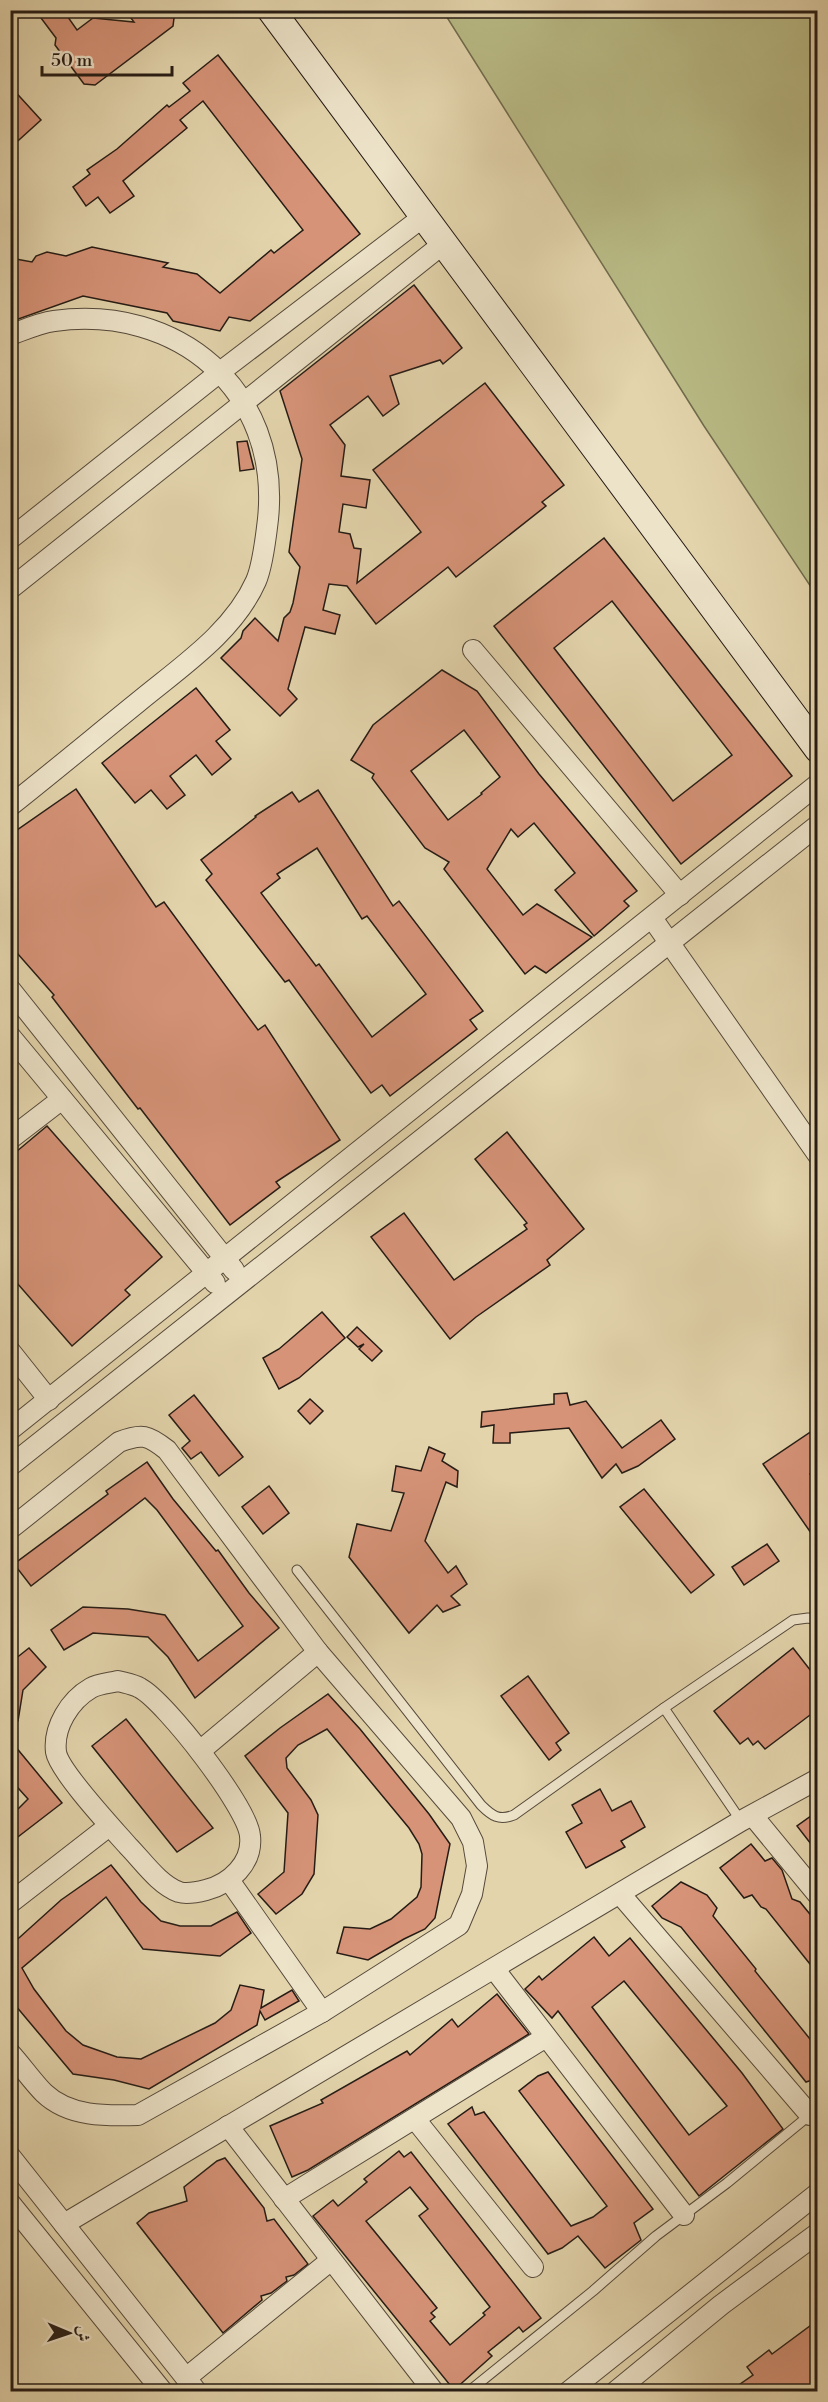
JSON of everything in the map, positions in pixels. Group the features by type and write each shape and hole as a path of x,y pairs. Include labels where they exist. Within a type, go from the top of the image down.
{"street":[{"path":"271,10 818,749"},
{"path":"10,539 220,372 423,217"},
{"path":"10,588 442,244"},
{"path":"10,335 51,322 91,319 153,329 188,345 220,372 244,403 260,440 267,467 270,501 257,580 231,621 199,651 10,806"},
{"path":"472,650 680,895"},
{"path":"10,1430 818,784"},
{"path":"10,1466 818,825"},
{"path":"652,918 818,1155"},
{"path":"10,988 243,1281"},
{"path":"10,1036 225,1296"},
{"path":"10,1139 62,1099"},
{"path":"10,1351 49,1400"},
{"path":"10,1529 119,1442 132,1437 144,1436 155,1441 167,1450 318,1652 461,1818 473,1842 477,1866 472,1894 459,1926 322,2012 138,2115 106,2116 77,2112 46,2095 10,2053"},
{"path":"200,1752 318,1652"},
{"path":"118,1681 140,1688 168,1714 200,1752 241,1810 250,1836 246,1863 229,1880 207,1890 179,1892 163,1882 109,1826 71,1778 56,1753 59,1725 72,1704 92,1687 118,1681"},
{"path":"64,2224 818,1779"},
{"path":"747,1819 818,1895"},
{"path":"10,1903 109,1826"},
{"path":"229,1880 322,2012"},
{"path":"621,1895 814,2112"},
{"path":"495,1970 684,2215"},
{"path":"284,2199 546,2037"},
{"path":"416,2119 533,2267"},
{"path":"228,2126 330,2261 434,2391"},
{"path":"10,2156 191,2384 330,2261"},
{"path":"568,2391 818,2193"},
{"path":"10,2203 163,2391"},
{"path":"615,2391 721,2305 818,2233"}],"lane":[{"path":"297,1570 481,1805 490,1814 499,1818 514,1815 793,1620 808,1618 818,1620"},
{"path":"664,1708 747,1819"},
{"path":"468,2391 814,2112"}],"green space":[{"path":"443,11 817,11 817,596 704,426"}],"building":[{"path":"35,10 63,10 77,30 93,18 134,22 125,10 175,10 173,26 95,85 84,84 55,45 56,38"},
{"path":"218,55 360,234 250,321 229,317 220,331 173,321 167,313 83,296 10,322 10,258 32,262 36,256 47,252 66,256 92,247 168,263 163,267 197,274 220,293 271,250 274,253 303,230 203,101 180,120 187,128 123,181 134,196 110,213 98,197 86,206 73,187 90,174 87,170 117,149 167,105 169,107 190,91 183,83"},
{"path":"10,86 41,120 10,148"},
{"path":"414,285 462,348 443,364 440,360 390,376 399,404 383,416 368,396 330,425 345,445 341,476 370,480 366,508 343,504 339,532 350,534 354,548 361,549 357,583 421,532 373,470 485,383 564,485 542,502 546,506 456,577 448,567 376,624 347,586 329,584 323,610 340,615 335,634 305,627 288,689 297,699 280,716 221,658 241,638 243,631 255,618 278,641 284,618 290,612 293,603 300,567 289,552 302,459 280,391"},
{"path":"247,441 254,469 240,471 237,442"},
{"path":"604,538 792,776 681,864 494,626","holes":["612,601 732,755 673,801 554,648"]},
{"path":"442,670 477,691 539,774 637,891 624,901 629,906 594,936 555,890 575,873 534,823 518,837 511,829 487,869 523,915 537,904 592,937 546,973 535,966 525,974 444,869 449,862 425,848 372,778 374,774 351,760 373,725","holes":["464,730 500,777 448,820 411,771"]},
{"path":"196,688 230,730 216,741 231,759 212,775 196,755 170,776 185,795 167,809 151,790 135,803 102,763"},
{"path":"76,789 156,907 164,902 258,1030 265,1025 340,1140 276,1182 280,1187 230,1225 52,997 54,995 10,945 10,835"},
{"path":"318,790 393,906 399,901 483,1011 470,1020 477,1029 390,1096 382,1085 371,1093 289,980 285,982 206,880 212,874 201,860 255,816 292,792 299,802","holes":["317,848 362,919 367,916 426,994 372,1037 319,964 316,966 261,893 280,878 277,874"]},
{"path":"47,1126 162,1257 125,1290 130,1295 72,1346 10,1275 10,1157"},
{"path":"507,1132 584,1229 547,1260 550,1265 476,1317 450,1339 371,1237 404,1213 454,1280 527,1229 524,1225 527,1223 475,1159"},
{"path":"322,1312 345,1338 299,1378 279,1389 263,1358 279,1349"},
{"path":"357,1327 382,1351 372,1361 359,1349 364,1344 358,1347 347,1337"},
{"path":"567,1393 570,1405 586,1401 622,1448 661,1420 675,1439 638,1466 622,1473 616,1464 602,1478 569,1428 510,1433 510,1443 493,1443 494,1425 481,1427 482,1412 554,1404 554,1394"},
{"path":"194,1395 243,1457 219,1476 201,1452 191,1459 182,1448 190,1441 169,1415"},
{"path":"310,1399 323,1411 310,1424 298,1411"},
{"path":"818,1427 818,1469 810,1474 818,1485 818,1543 763,1464"},
{"path":"429,1447 445,1454 442,1461 458,1471 457,1487 446,1482 425,1541 448,1573 456,1566 467,1584 451,1596 460,1605 443,1612 437,1605 409,1633 349,1557 357,1524 391,1531 404,1493 392,1491 396,1466 421,1471"},
{"path":"147,1462 173,1499 216,1551 218,1550 249,1593 279,1628 195,1698 168,1657 148,1637 93,1633 64,1650 51,1630 83,1607 128,1609 165,1615 198,1661 243,1626 157,1510 145,1498 31,1586 14,1564 108,1494 106,1491"},
{"path":"269,1486 289,1513 263,1534 242,1507"},
{"path":"644,1489 714,1575 691,1593 620,1507"},
{"path":"767,1544 779,1561 744,1585 732,1567"},
{"path":"29,1648 46,1667 23,1690 18,1721 10,1720 10,1663"},
{"path":"793,1648 818,1680 818,1709 765,1749 758,1741 753,1745 748,1738 740,1744 714,1711"},
{"path":"528,1676 569,1733 556,1743 561,1750 549,1760 501,1696"},
{"path":"328,1694 360,1729 429,1814 450,1844 435,1918 425,1929 368,1960 337,1953 344,1927 370,1929 391,1919 417,1897 421,1887 422,1854 409,1828 327,1729 298,1745 286,1758 287,1768 311,1800 318,1815 314,1874 302,1894 276,1914 258,1894 284,1872 288,1813 245,1756"},
{"path":"126,1719 213,1828 177,1852 92,1746"},
{"path":"10,1740 62,1803 10,1843 10,1817 28,1799 10,1779"},
{"path":"600,1789 612,1811 631,1801 645,1827 621,1841 625,1847 586,1868 566,1832 582,1823 572,1805"},
{"path":"818,1811 818,1853 797,1826"},
{"path":"751,1844 765,1861 772,1858 782,1870 792,1899 800,1902 818,1924 818,1974 766,1909 761,1907 752,1895 744,1898 720,1868"},
{"path":"111,1865 141,1902 161,1921 180,1926 211,1926 237,1912 251,1933 220,1956 143,1949 106,1897 22,1968 34,1989 66,2031 83,2045 117,2057 141,2059 215,2023 231,2010 240,1985 264,1990 261,2008 292,1990 299,2001 265,2020 260,2011 257,2025 149,2089 114,2080 73,2074 10,1999 10,1946 61,1900"},
{"path":"681,1882 707,1895 717,1908 713,1916 756,1969 755,1971 810,2039 818,2036 818,2078 806,2082 681,1927 662,1918 652,1906"},
{"path":"594,1937 609,1956 630,1938 742,2073 783,2129 699,2196 558,2011 552,2018 525,1989 539,1976 542,1980","holes":["624,1981 727,2106 689,2135 592,2007"]},
{"path":"497,1994 529,2034 308,2170 292,2177 270,2126 323,2103 321,2100 407,2051 410,2055 452,2019 458,2027"},
{"path":"548,2072 653,2209 634,2223 641,2240 605,2268 578,2236 562,2248 548,2254 448,2124 472,2107 475,2115 484,2112 571,2226 593,2217 607,2206 519,2091 538,2076"},
{"path":"399,2151 404,2157 411,2152 541,2318 523,2332 519,2327 488,2352 492,2356 454,2390 313,2216 333,2200 338,2206 367,2182 364,2179","holes":["410,2187 428,2209 419,2216 490,2307 483,2313 485,2315 450,2345 430,2321 435,2317 431,2313 437,2308 366,2221"]},
{"path":"225,2158 264,2208 267,2221 274,2219 308,2264 294,2275 286,2277 287,2281 271,2293 261,2296 262,2300 223,2333 137,2223 149,2213 187,2201 184,2187 217,2161"},
{"path":"818,2320 818,2391 730,2391 753,2375 747,2367 769,2350 772,2354"}]}
